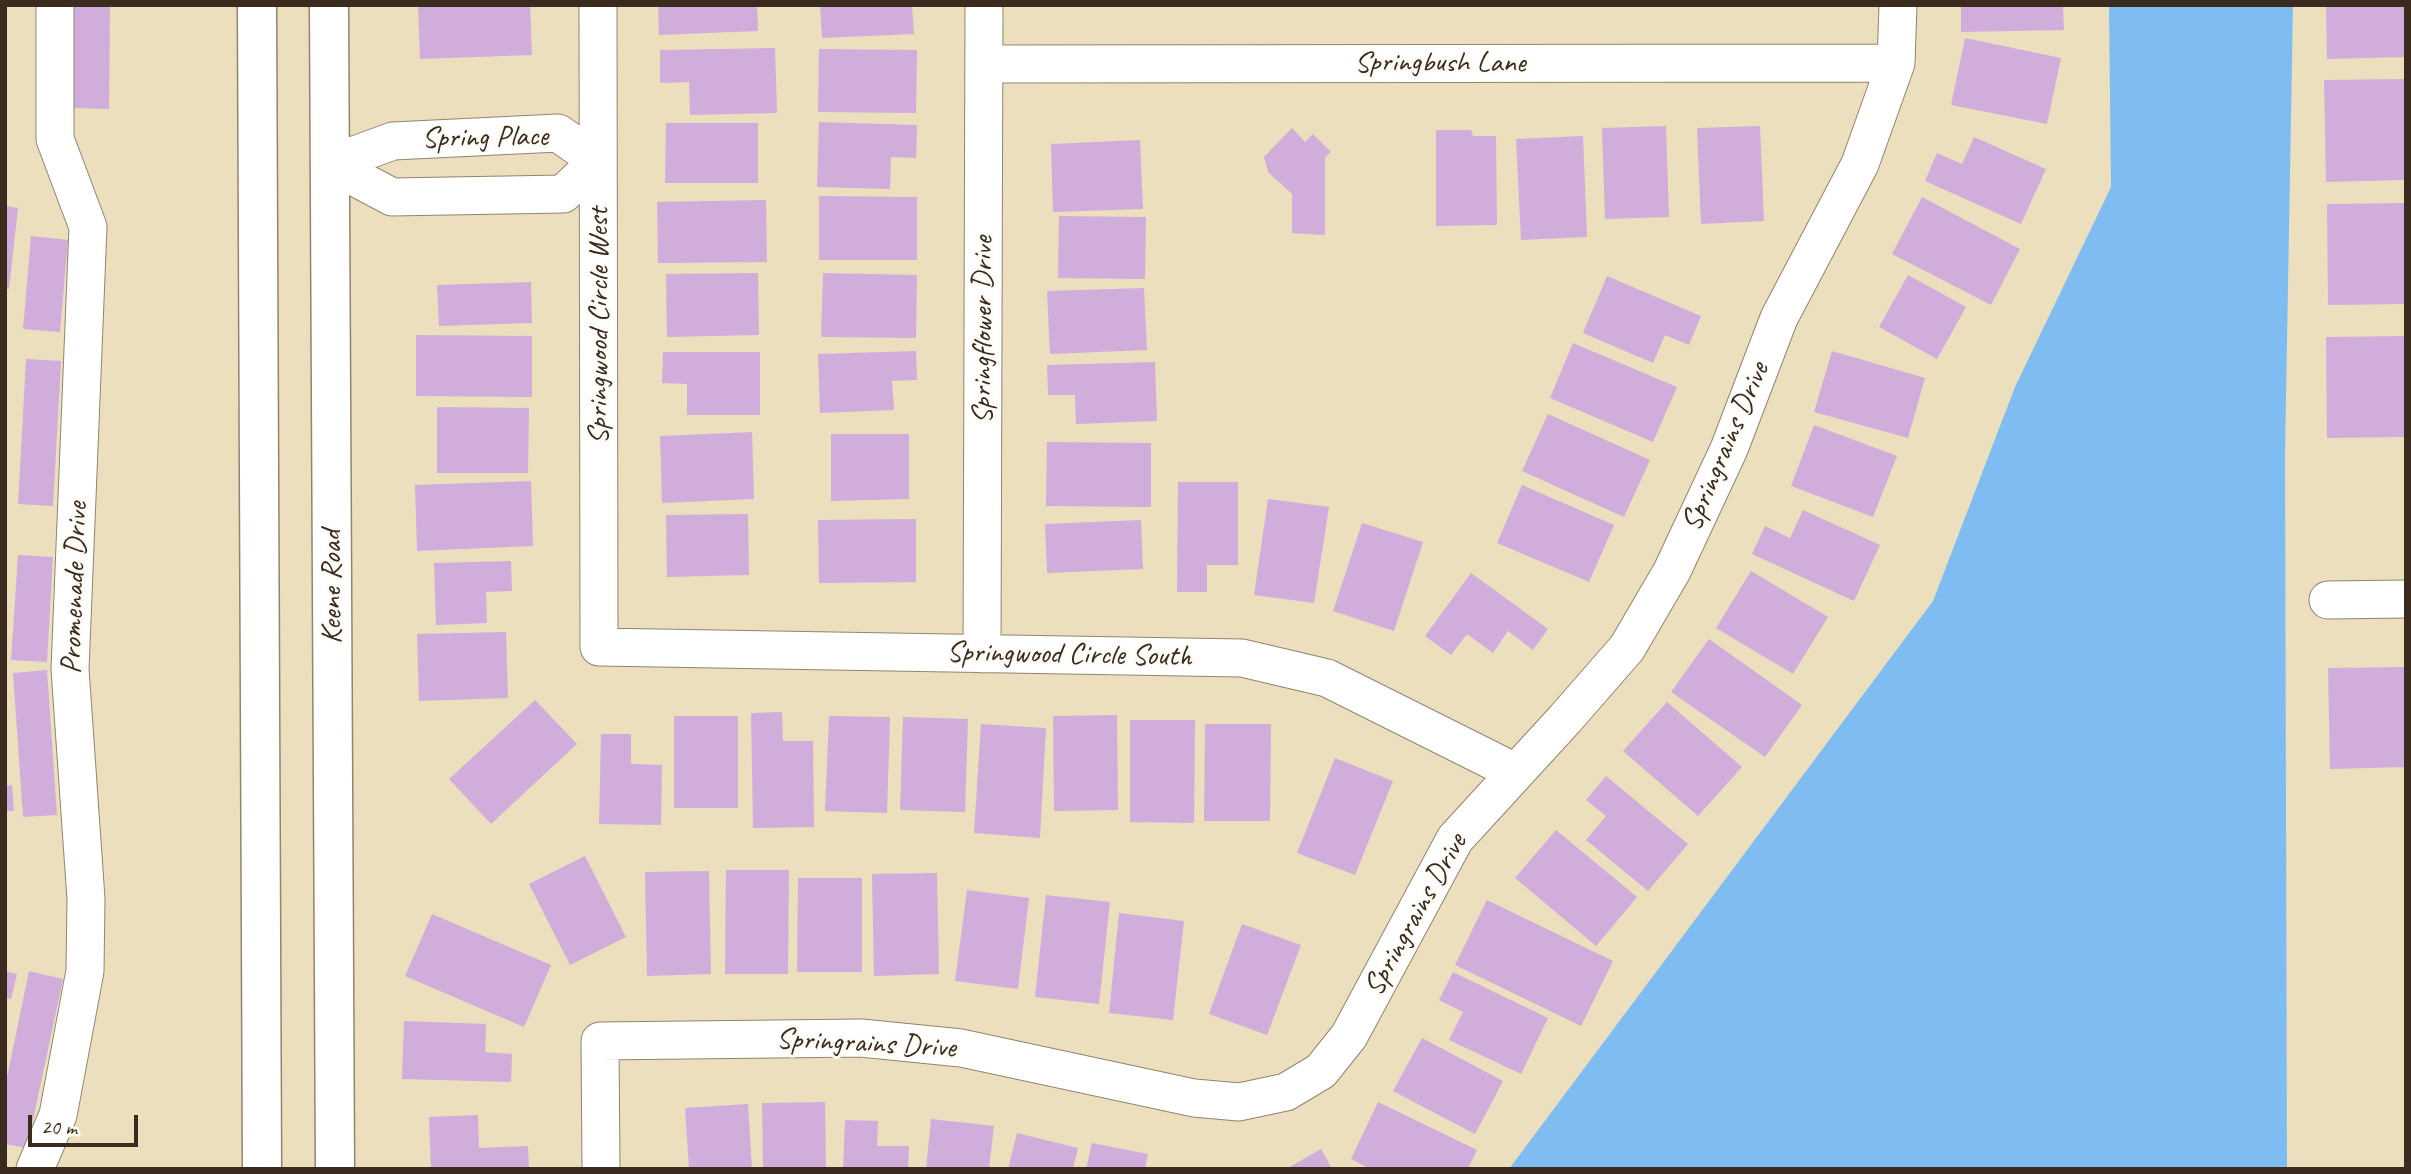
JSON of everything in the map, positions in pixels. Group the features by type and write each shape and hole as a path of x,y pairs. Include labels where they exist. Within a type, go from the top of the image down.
{"main road":[{"path":"257,5 262,1169"},
{"name":"Keene Road","path":"329,5 335,1169"}],"street":[{"name":"Promenade Drive","path":"35,1169 58,1115 85,971 86,899 70,669 88,227 55,139 55,5"},
{"name":"Springwood Circle West","path":"598,5 599,647"},
{"name":"Springflower Drive","path":"982,654 984,5"},
{"name":"Springrains Drive","path":"601,1169 600,1041 860,1038 961,1048 1194,1098 1239,1102 1286,1092 1321,1071 1349,1036 1455,839 1627,648 1672,571 1729,449 1779,318 1860,164 1896,62 1898,5"},
{"name":"Springbush Lane","path":"984,64 1896,62"},
{"name":"Spring Place","path":"558,133 598,161 563,194 392,197 330,164 393,141 558,133"},
{"path":"2328,600 2406,599"},
{"name":"Springwood Circle South","path":"599,647 1242,658 1327,678 1515,772"}],"water":[{"path":"2109,5 2293,5 2285,454 2287,1169 1509,1169 1933,601 2015,387 2111,187"}],"building":[{"path":"71,5 110,5 109,109 70,108"},
{"path":"418,5 530,5 532,55 420,59"},
{"path":"658,5 757,5 758,31 659,35"},
{"path":"820,5 912,5 914,34 822,38"},
{"path":"1961,5 2063,5 2064,30 1961,32"},
{"path":"2326,5 2406,5 2406,57 2327,59"},
{"path":"1965,38 2061,58 2047,124 1951,105"},
{"path":"775,48 777,113 690,115 689,82 660,83 660,50"},
{"path":"819,49 917,50 916,113 818,112"},
{"path":"2406,79 2406,180 2326,182 2324,80"},
{"path":"819,122 917,125 916,158 891,157 890,189 817,187"},
{"path":"666,123 758,123 758,183 665,183"},
{"path":"1666,126 1669,217 1605,219 1602,128"},
{"path":"1760,126 1764,221 1701,224 1697,128"},
{"path":"1292,128 1305,142 1313,134 1331,152 1325,157 1325,235 1292,233 1292,194 1268,172 1264,157"},
{"path":"1436,130 1471,130 1473,136 1496,136 1497,225 1436,226"},
{"path":"1583,136 1587,237 1521,240 1516,139"},
{"path":"1974,137 2046,169 2021,224 1925,181 1937,153 1962,164"},
{"path":"1140,140 1143,209 1053,212 1051,144"},
{"path":"819,196 917,197 917,260 819,260"},
{"path":"1922,197 2020,249 1991,305 1892,254"},
{"path":"766,200 767,262 658,263 657,202"},
{"path":"2406,203 2406,304 2328,305 2327,204"},
{"path":"5,206 18,208 9,289 5,289"},
{"path":"1059,216 1146,217 1145,279 1058,278"},
{"path":"31,236 68,240 60,332 23,329"},
{"path":"758,273 759,335 667,337 666,274"},
{"path":"823,273 917,275 916,338 821,337"},
{"path":"1908,275 1966,307 1937,359 1879,327"},
{"path":"1607,276 1701,316 1689,345 1665,335 1653,363 1583,333"},
{"path":"531,282 532,323 439,326 437,285"},
{"path":"1144,288 1147,350 1050,354 1047,291"},
{"path":"416,335 532,336 532,397 416,396"},
{"path":"2406,336 2406,437 2327,438 2326,337"},
{"path":"1573,343 1677,387 1653,442 1550,398"},
{"path":"916,351 917,380 892,381 894,410 820,413 818,354"},
{"path":"1832,351 1925,378 1908,438 1814,412"},
{"path":"663,352 760,352 760,415 687,415 687,384 662,383"},
{"path":"26,359 61,361 53,506 18,504"},
{"path":"1155,362 1157,421 1076,424 1075,395 1048,395 1047,365"},
{"path":"437,407 529,408 528,473 437,473"},
{"path":"1548,414 1650,460 1624,517 1522,471"},
{"path":"1814,425 1897,456 1873,517 1791,486"},
{"path":"752,432 754,499 662,503 660,436"},
{"path":"831,434 909,434 909,499 831,501"},
{"path":"1047,442 1151,443 1151,507 1046,506"},
{"path":"531,481 533,546 417,551 415,485"},
{"path":"1178,482 1238,482 1238,565 1207,565 1207,592 1177,592"},
{"path":"1522,485 1614,525 1589,582 1497,543"},
{"path":"1268,499 1329,507 1314,603 1254,595"},
{"path":"1803,510 1880,545 1854,601 1752,554 1765,526 1790,538"},
{"path":"748,514 749,575 667,577 666,515"},
{"path":"916,519 916,582 819,583 818,520"},
{"path":"1141,520 1143,569 1047,573 1045,524"},
{"path":"1362,523 1423,542 1394,631 1333,611"},
{"path":"18,555 53,557 47,662 11,660"},
{"path":"511,561 512,591 486,592 487,623 436,625 434,563"},
{"path":"1751,571 1828,617 1793,674 1716,628"},
{"path":"1471,573 1548,629 1533,650 1508,631 1493,653 1467,634 1451,655 1425,636"},
{"path":"506,632 508,698 419,701 417,634"},
{"path":"1709,639 1802,705 1765,757 1671,692"},
{"path":"2406,667 2406,767 2330,769 2328,668"},
{"path":"47,670 57,815 23,817 13,673"},
{"path":"535,700 577,744 491,824 449,779"},
{"path":"1667,702 1742,767 1698,816 1623,751"},
{"path":"782,712 783,741 813,741 814,827 753,828 751,713"},
{"path":"1117,715 1118,810 1054,811 1053,716"},
{"path":"674,716 738,716 738,808 674,808"},
{"path":"829,716 890,717 887,813 825,811"},
{"path":"903,717 968,719 965,812 900,810"},
{"path":"1130,720 1195,720 1194,823 1130,822"},
{"path":"981,724 1046,728 1040,838 974,833"},
{"path":"1205,724 1271,724 1270,821 1204,821"},
{"path":"601,734 631,734 631,764 662,765 661,825 599,824"},
{"path":"1335,758 1393,781 1355,875 1297,853"},
{"path":"1606,776 1688,844 1648,891 1586,840 1606,816 1586,800"},
{"path":"12,785 14,811 5,811 5,786"},
{"path":"1556,830 1637,897 1596,946 1515,878"},
{"path":"585,856 626,937 570,965 529,884"},
{"path":"726,870 789,870 788,974 725,974"},
{"path":"709,871 711,974 647,976 645,872"},
{"path":"937,873 939,974 874,976 872,874"},
{"path":"798,878 862,878 862,972 797,972"},
{"path":"967,890 1029,898 1018,989 955,981"},
{"path":"1046,895 1110,902 1099,1004 1035,997"},
{"path":"1487,900 1613,961 1581,1026 1455,965"},
{"path":"1119,913 1184,921 1173,1020 1109,1013"},
{"path":"432,914 551,965 524,1027 405,976"},
{"path":"1242,924 1301,945 1267,1035 1209,1014"},
{"path":"5,971 17,974 11,999 5,998"},
{"path":"29,971 63,979 27,1148 5,1144 5,1087"},
{"path":"1453,972 1548,1018 1521,1074 1449,1040 1463,1012 1439,1000"},
{"path":"404,1021 486,1024 485,1052 512,1054 511,1082 402,1079"},
{"path":"1422,1038 1503,1081 1475,1134 1393,1091"},
{"path":"825,1102 826,1169 763,1169 762,1103"},
{"path":"1378,1102 1477,1150 1468,1169 1370,1169 1351,1159"},
{"path":"748,1104 752,1169 689,1169 685,1108"},
{"path":"478,1115 479,1148 528,1146 529,1169 431,1169 429,1117"},
{"path":"931,1119 994,1126 989,1169 926,1169"},
{"path":"845,1120 878,1121 877,1146 909,1146 908,1169 843,1169"},
{"path":"1017,1133 1078,1148 1073,1169 1008,1169"},
{"path":"1092,1143 1148,1154 1145,1169 1086,1169"},
{"path":"1321,1149 1332,1169 1286,1169"}]}
